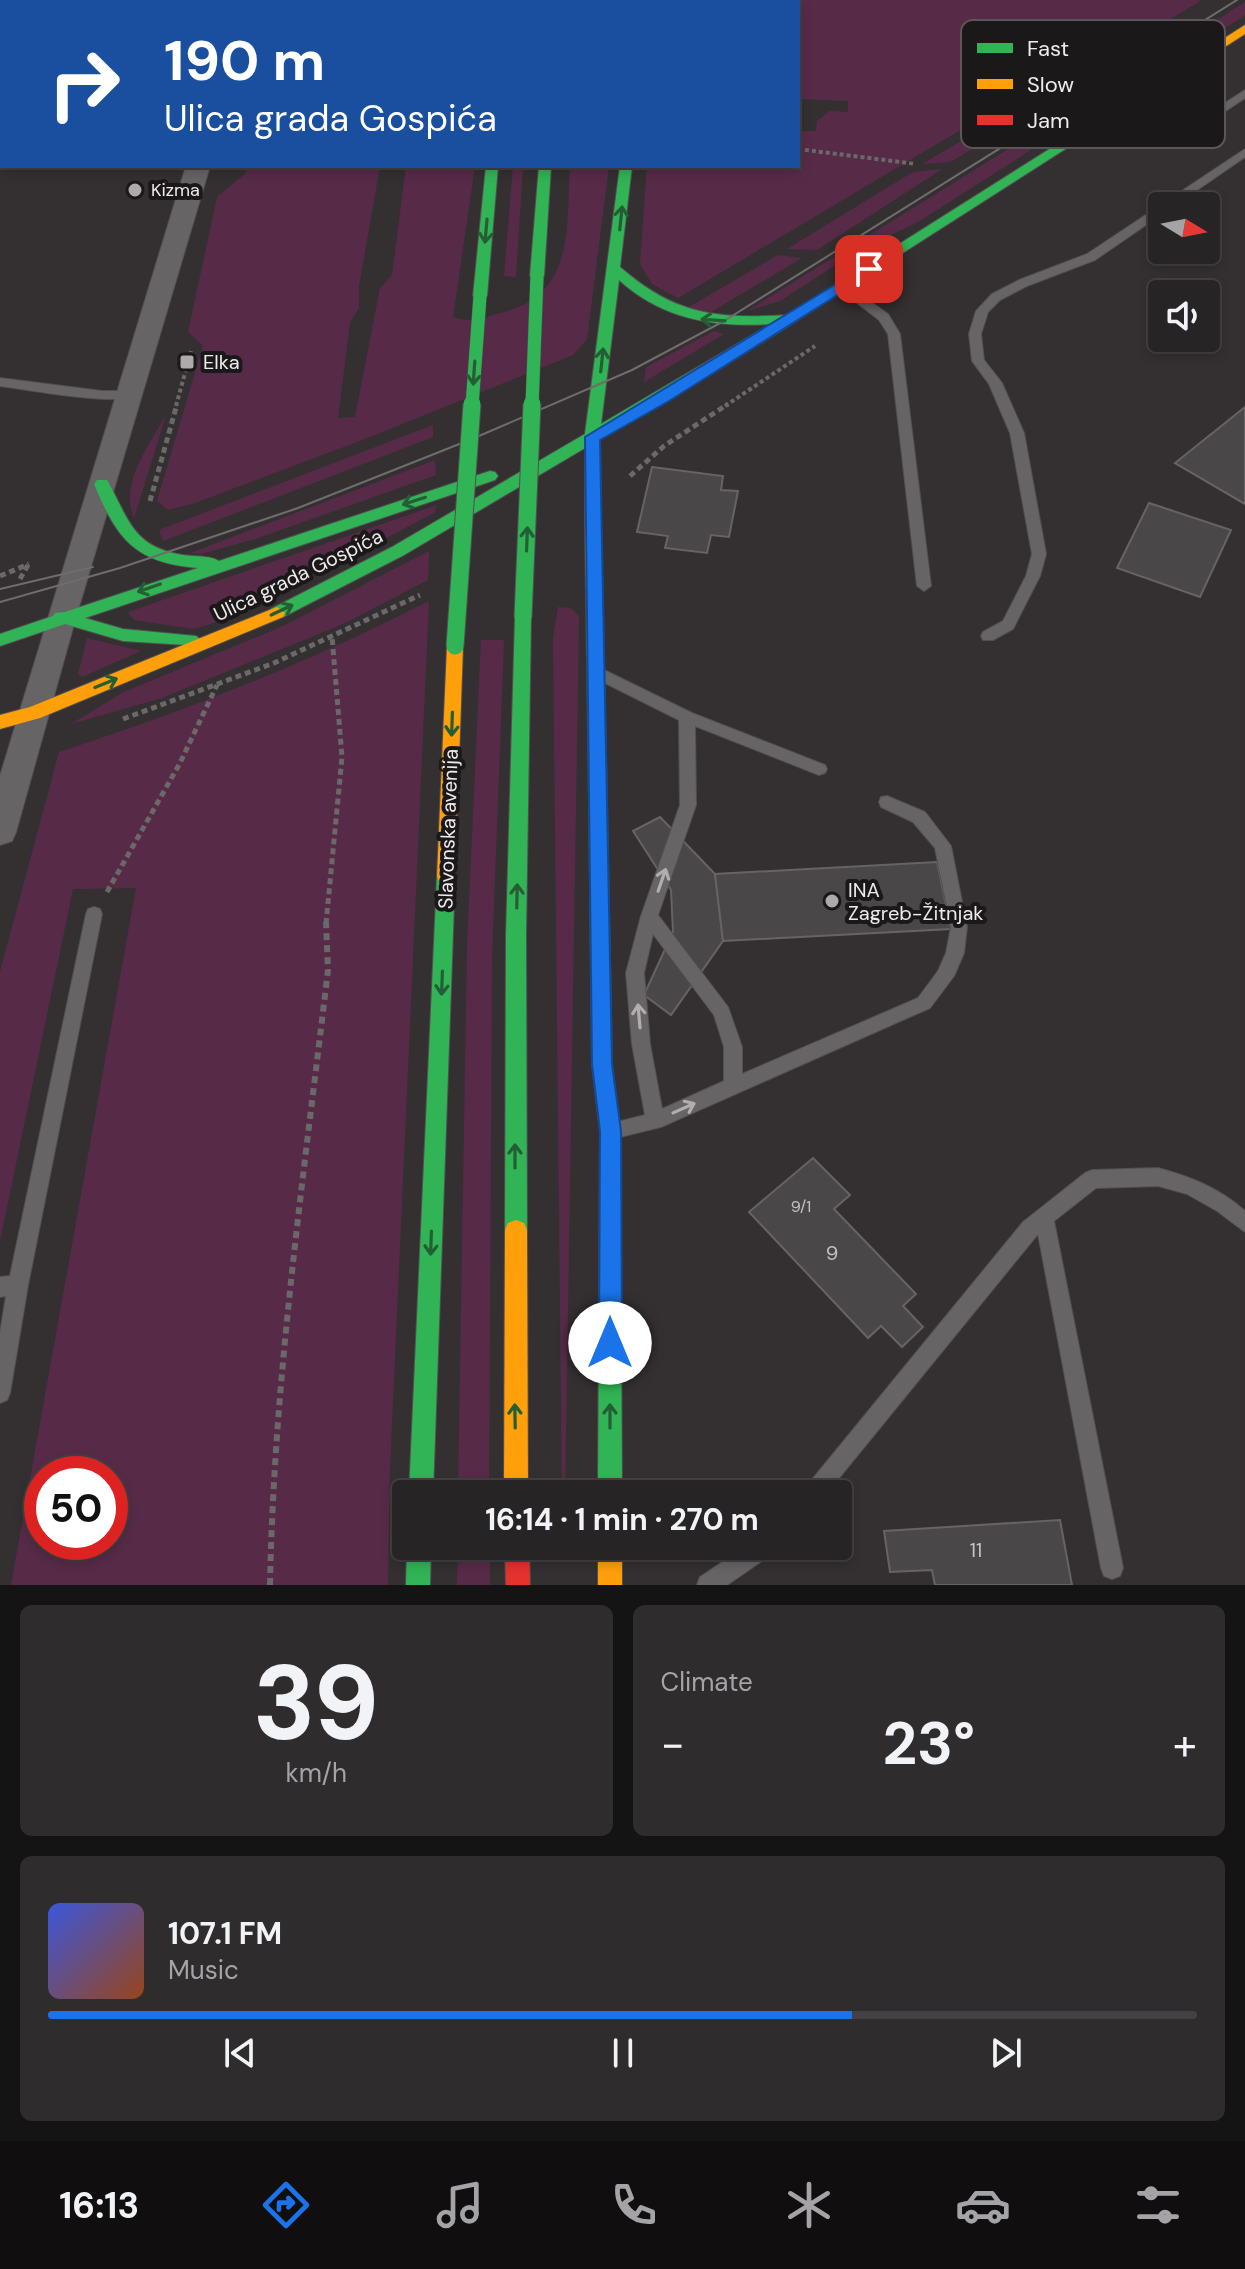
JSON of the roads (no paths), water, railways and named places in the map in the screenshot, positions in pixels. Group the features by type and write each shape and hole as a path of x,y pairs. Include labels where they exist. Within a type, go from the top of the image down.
{"main road":[{"name":"Ulica grada Gospića","path":"1225,42 1245,29"},
{"name":"Ulica grada Gospića","path":"0,722 23,708 210,641 279,612 398,551 791,319 1059,148"},
{"name":"Slavonska avenija","path":"422,1480 455,646 492,168"},
{"path":"516,1480 516,935 523,617 537,276 545,168"},
{"path":"610,1480 610,1131 602,1064 592,437 626,168"},
{"path":"615,270 646,300 682,316 724,321 791,319"},
{"name":"Ulica grada Gospića","path":"0,640 223,563 568,451"},
{"path":"102,484 127,537 147,551 187,562 223,563"},
{"path":"61,617 151,639 210,641"},
{"path":"418,1585 419,1560"},
{"path":"517,1560 518,1585"},
{"path":"610,1560 610,1585"}],"street":[{"path":"0,832 23,708 61,617 197,168"}],"lane":[{"path":"1225,106 1245,93"},
{"path":"1186,192 1245,152"},
{"path":"988,636 1008,625 1033,576 1039,554 1017,433 995,383 978,361 975,334 982,311 996,297 1023,283 1091,257 1148,218"},
{"path":"843,286 884,317 894,334 924,586"},
{"path":"0,382 102,395 128,395"},
{"path":"597,672 687,717 819,769"},
{"path":"655,1121 641,1044 635,973 649,916 688,805 687,717"},
{"path":"610,1131 655,1121 924,1003 945,976 955,953 959,927 943,846 919,817 887,802"},
{"path":"0,1393 9,1286 94,914"},
{"path":"649,916 722,1012 733,1047 733,1086"},
{"path":"824,1480 1030,1228 1092,1179 1158,1177 1191,1186 1224,1205 1245,1223"},
{"path":"1044,1217 1112,1568"},
{"path":"708,1585 744,1560"}],"tram line":[{"path":"1205,20 1237,0"},
{"path":"0,602 120,568 298,508 472,439 632,370 724,321 1000,148"},
{"path":"0,589 93,567"}],"place":[{"name":"Kizma","path":"135,190"},
{"name":"Elka","path":"187,362"},
{"name":"INA Zagreb-Žitnjak","path":"832,901"}]}
